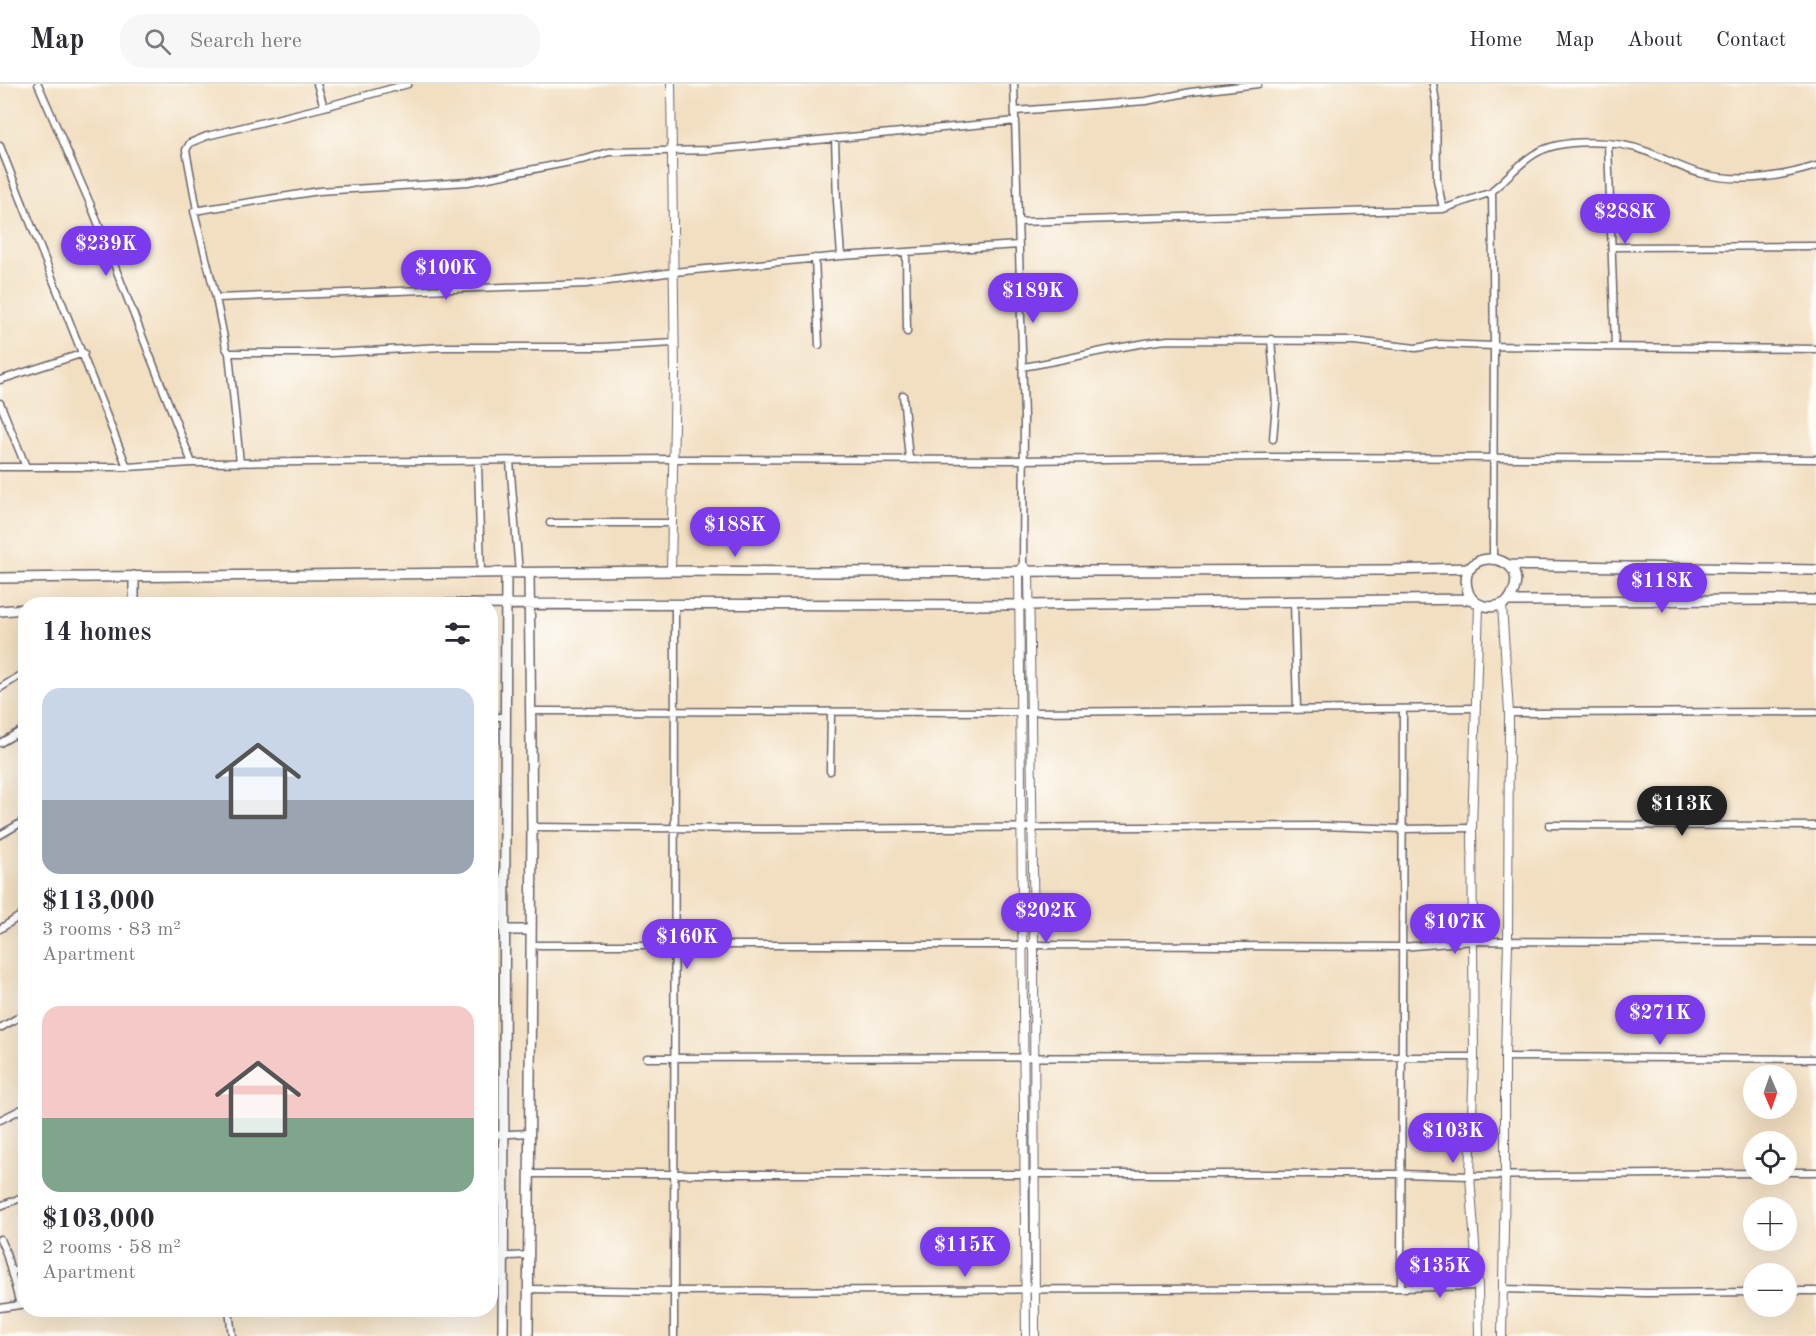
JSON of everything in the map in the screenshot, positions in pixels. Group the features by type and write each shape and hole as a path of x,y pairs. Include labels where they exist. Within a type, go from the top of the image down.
{"main road":[{"path":"1476,602 1468,592 1467,575 1477,562 1493,558 1502,560 1514,574 1516,583 1513,593 1505,603"},
{"path":"1509,566 1816,570"},
{"path":"0,578 671,571 1471,568"},
{"path":"503,1336 506,573"},
{"path":"528,1336 532,827 529,573"},
{"path":"134,576 134,597"},
{"path":"498,604 1024,605 1476,602 1487,607 1505,603 1816,600"},
{"path":"0,610 18,609"},
{"path":"504,930 531,930"}],"street":[{"path":"38,84 92,208 192,463"},
{"path":"317,84 324,107"},
{"path":"240,463 229,353 194,211 197,210 186,150 190,143 207,135 408,84"},
{"path":"671,84 674,272 674,459 671,571"},
{"path":"1014,84 1023,460 1024,605 1020,712 1026,1336"},
{"path":"1188,84 1191,92"},
{"path":"1015,111 1146,101 1191,92 1258,84"},
{"path":"1432,84 1436,102 1437,180 1443,209"},
{"path":"197,210 319,191 468,182 586,159 609,152 712,150 1016,121"},
{"path":"835,138 841,256"},
{"path":"1018,222 1443,209 1492,192 1533,154 1556,146 1584,142 1608,143 1646,151 1705,175 1736,178 1762,177 1792,173 1816,166"},
{"path":"1608,143 1615,347"},
{"path":"0,146 84,353 127,467"},
{"path":"1492,192 1493,558"},
{"path":"216,298 586,284 674,272 815,258 1019,245"},
{"path":"1613,247 1816,246"},
{"path":"906,252 907,332"},
{"path":"815,258 819,345"},
{"path":"1271,339 1276,404 1273,439"},
{"path":"1022,367 1138,343 1168,340 1354,341 1416,348 1438,344 1816,349"},
{"path":"229,353 331,353 442,347 602,347 674,343"},
{"path":"0,380 84,353"},
{"path":"903,395 909,459"},
{"path":"0,403 26,467"},
{"path":"0,466 127,467 192,463 674,459 1023,460 1265,457 1816,459"},
{"path":"510,461 519,573"},
{"path":"478,462 481,573"},
{"path":"550,523 672,523"},
{"path":"1294,602 1297,710"},
{"path":"1476,602 1476,708 1472,828 1474,1057 1470,1176 1478,1286 1479,1336"},
{"path":"1502,1336 1509,713 1505,603"},
{"path":"674,1336 675,605"},
{"path":"1024,605 1032,712 1035,1336"},
{"path":"0,688 18,677"},
{"path":"531,711 1032,712 1476,708"},
{"path":"1401,1288 1403,709"},
{"path":"830,771 831,712"},
{"path":"1509,713 1816,712"},
{"path":"498,717 504,717"},
{"path":"0,744 18,733"},
{"path":"0,835 18,825"},
{"path":"1549,825 1816,826"},
{"path":"532,827 1322,826 1403,829 1472,828"},
{"path":"0,929 18,917"},
{"path":"531,945 1402,947 1473,941 1816,942"},
{"path":"0,1028 18,1017"},
{"path":"647,1058 1474,1057"},
{"path":"1504,1057 1816,1059"},
{"path":"0,1120 18,1111"},
{"path":"498,1134 530,1133"},
{"path":"1797,1172 1816,1172"},
{"path":"529,1174 1505,1176 1743,1173"},
{"path":"0,1206 18,1199"},
{"path":"0,1239 18,1291"},
{"path":"498,1256 529,1255"},
{"path":"11,1272 18,1270"},
{"path":"529,1289 674,1291 1478,1286"},
{"path":"1502,1289 1646,1293 1743,1292"},
{"path":"1797,1291 1816,1291"},
{"path":"0,1308 18,1305"},
{"path":"230,1317 232,1336"}]}
